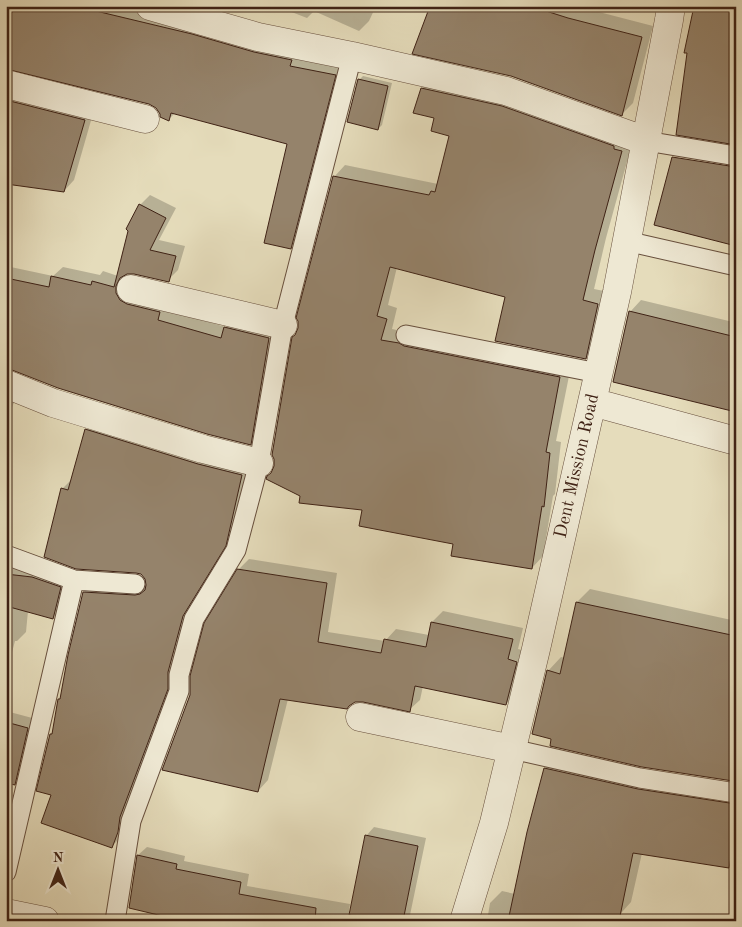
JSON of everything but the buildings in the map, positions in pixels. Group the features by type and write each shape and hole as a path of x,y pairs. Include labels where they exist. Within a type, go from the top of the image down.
{"street":[{"path":"150,6 258,37 506,91 646,141"},
{"name":"Dent Mission Road","path":"464,921 494,823 512,749 617,292 671,6"},
{"path":"6,84 145,119"},
{"path":"131,289 283,325"},
{"path":"6,384 53,403 203,449 259,463"},
{"path":"592,402 736,440"},
{"path":"360,717 512,749"},
{"path":"6,913 46,921"}],"lane":[{"path":"115,921 131,821 179,691 179,675 194,620 236,550 259,463 283,325 352,56"},
{"path":"646,141 736,156"},
{"path":"626,241 736,266"},
{"path":"406,336 598,374"},
{"path":"6,555 74,580 136,584"},
{"path":"6,872 74,580"},
{"path":"512,749 640,778 736,793"}]}
